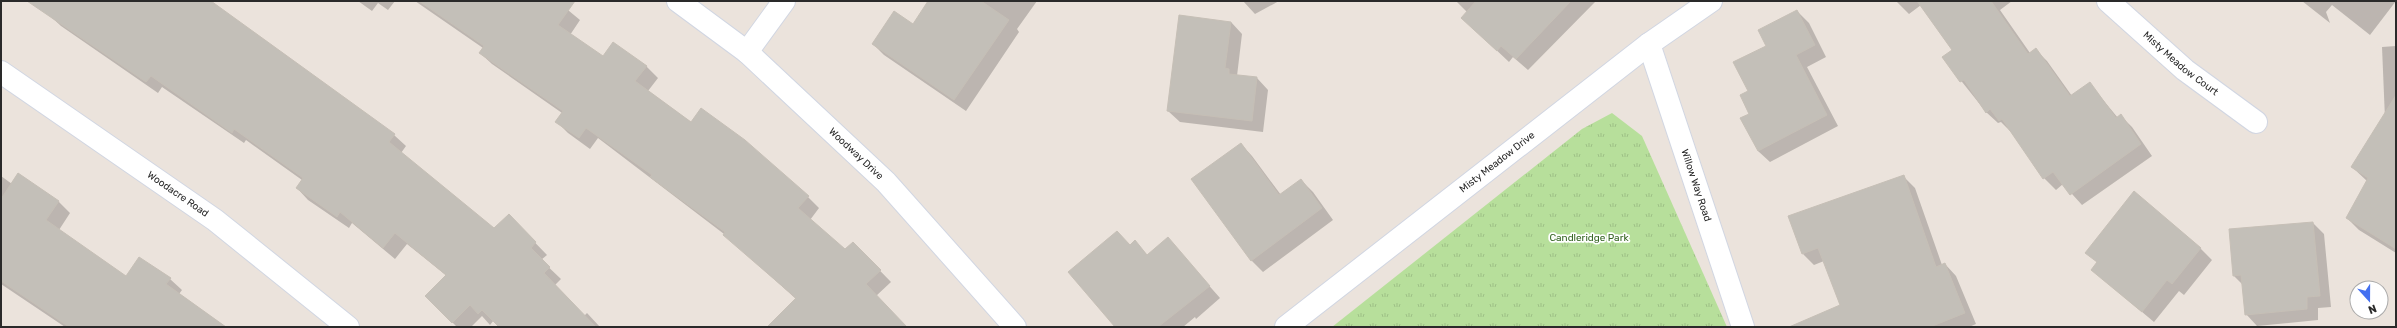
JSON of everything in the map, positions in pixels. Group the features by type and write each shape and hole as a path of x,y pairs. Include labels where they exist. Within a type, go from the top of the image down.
{"street":[{"name":"Woodway Drive","path":"678,1 747,52 886,182 1015,327"},
{"path":"747,52 784,1"},
{"name":"Misty Meadow Drive","path":"1286,327 1649,44 1710,1"},
{"name":"Misty Meadow Court","path":"2108,1 2185,70 2256,122"},
{"name":"Willow Way Road","path":"1649,44 1743,327"},
{"name":"Woodacre Road","path":"1,72 215,220 348,327"}],"green space":[{"name":"Candleridge Park","path":"1612,113 1642,136 1727,327 1332,327 1582,129"}],"building":[{"path":"27,1 211,1 395,134 389,142 494,228 509,214 536,242 531,248 550,267 544,273 596,327 499,327 482,310 478,314 470,305 452,323 425,296 446,275 395,233 383,248 340,212 337,217 296,188 303,178 234,129 232,133 151,76 146,82"},
{"path":"419,1 575,1 558,25 603,56 613,42 647,66 635,81 691,122 701,108 745,140 809,196 798,208 845,249 853,242 881,270 866,284 907,327 767,327 796,298 723,235 725,232 650,177 652,175 586,128 579,138 555,122 563,111 479,53 484,46"},
{"path":"928,1 981,1 1009,20 954,100 872,44 894,11 913,24"},
{"path":"1476,1 1571,1 1516,59 1501,46 1497,51 1461,18"},
{"path":"1917,1 1991,1 2028,54 2036,48 2070,96 2090,82 2116,118 2121,114 2141,144 2070,195 2053,172 2043,179 2002,119 1999,121 1990,109 1986,113 1964,80 1960,82 1942,57 1952,50"},
{"path":"1797,10 1815,45 1796,55 1827,115 1758,151 1740,118 1749,114 1740,95 1748,91 1733,62 1766,46 1758,30"},
{"path":"1179,15 1231,22 1225,68 1229,69 1229,74 1257,77 1252,121 1167,111"},
{"path":"2396,95 2396,249 2346,218 2368,178 2351,167"},
{"path":"1241,143 1279,195 1301,179 1322,208 1251,261 1191,179"},
{"path":"18,173 59,201 46,220 126,276 139,257 171,278 166,284 226,327 69,327 1,281 1,199"},
{"path":"1904,175 1936,267 1945,263 1965,313 1930,327 1789,327 1840,305 1818,248 1802,254 1788,216"},
{"path":"2134,191 2201,248 2172,284 2167,280 2142,312 2091,270 2097,262 2085,253"},
{"path":"2313,222 2320,296 2307,297 2307,309 2245,315 2241,275 2233,276 2229,229"},
{"path":"1117,231 1130,245 1135,240 1147,255 1168,237 1210,286 1158,327 1115,327 1068,272"}]}
